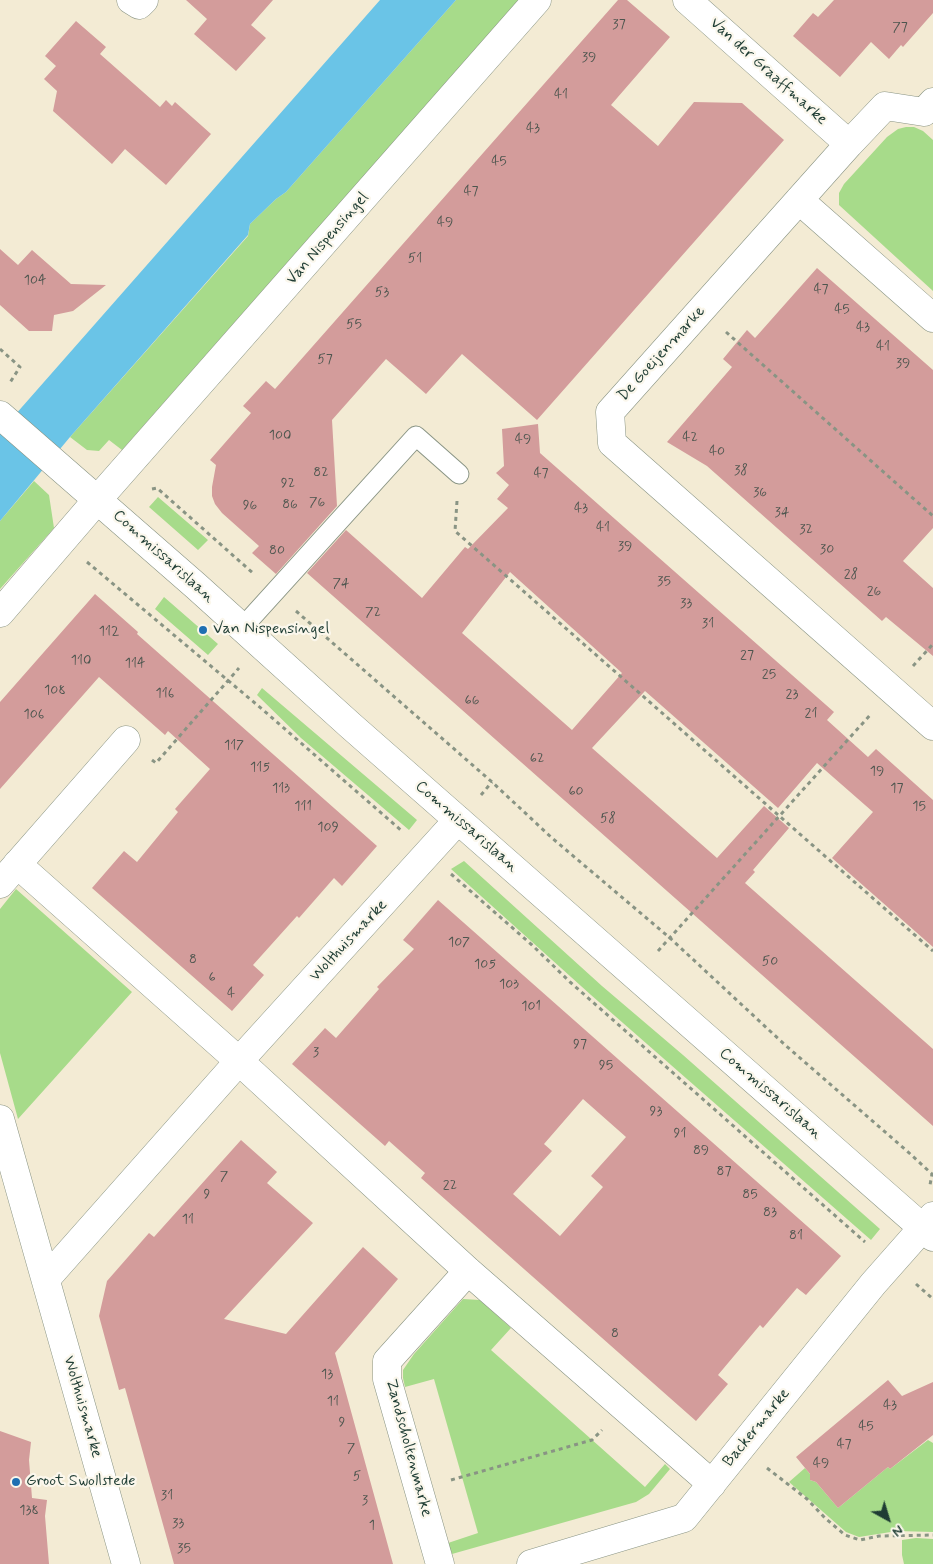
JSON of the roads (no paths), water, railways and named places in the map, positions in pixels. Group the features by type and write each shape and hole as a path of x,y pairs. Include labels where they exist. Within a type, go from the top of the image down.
{"street":[{"path":"131,0 139,5 144,0"},
{"name":"Van Nispensingel","path":"0,613 98,499 538,0"},
{"name":"Van der Graaffmarke","path":"687,0 849,144"},
{"name":"De Goeijenmarke","path":"930,112 885,106 610,412 612,443 891,691 933,726"},
{"path":"799,200 933,318"},
{"name":"Commissarislaan","path":"2,402 69,475 351,726 636,976 930,1227"},
{"path":"126,740 9,874 239,1061 468,1271 712,1484"},
{"name":"Wolthuismarke","path":"46,1280 239,1061 458,820"},
{"name":"Wolthuismarke","path":"0,1119 126,1564"},
{"name":"Backermarke","path":"531,1564 684,1518 874,1284 930,1227"},
{"name":"Zandscholtenmarke","path":"440,1564 387,1379 388,1361 468,1271"}],"lane":[{"path":"252,636 275,592 416,436 458,474"}],"water":[{"path":"380,0 456,0 286,192 250,224 248,235 70,437 0,521 0,432"}],"place":[{"name":"Van Nispensingel","path":"203,630"},
{"name":"Groot Swollstede","path":"16,1482"}]}
